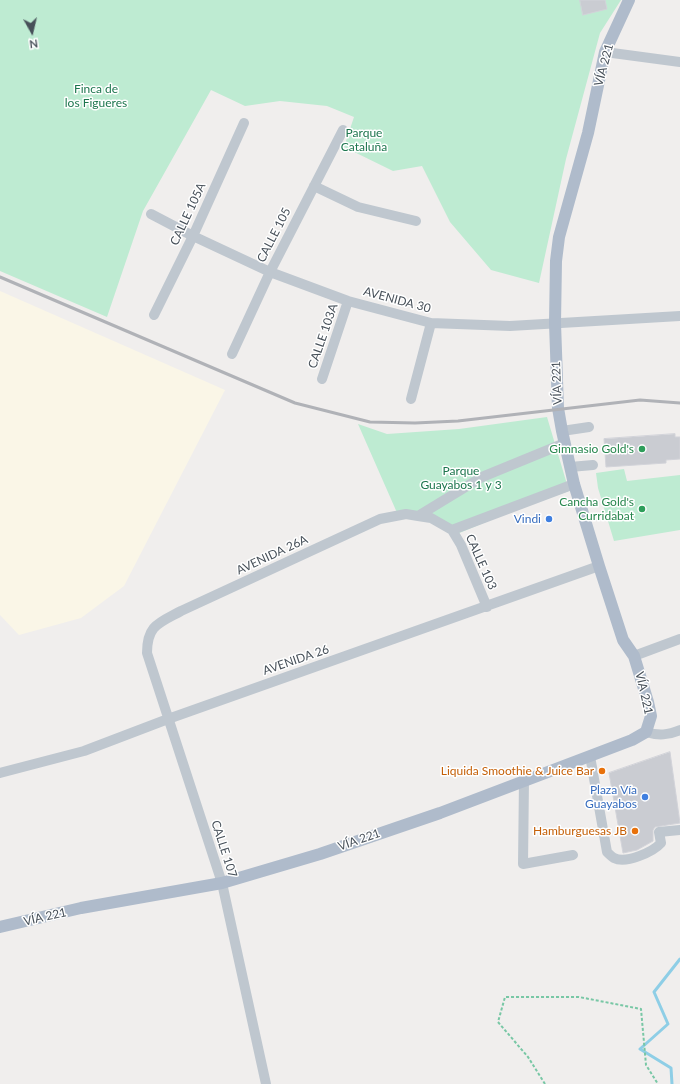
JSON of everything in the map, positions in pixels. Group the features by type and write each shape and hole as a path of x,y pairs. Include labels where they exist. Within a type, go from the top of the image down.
{"main road":[{"name":"VÍA 221","path":"0,927 81,908 222,883 320,854 440,813 632,740 646,732 651,716 634,656 623,640 599,566 574,484 563,437 558,408 556,323 556,261 559,237 588,133 605,52 629,0"}],"street":[{"path":"605,52 680,62"},
{"name":"CALLE 105A","path":"154,315 193,236 244,123"},
{"name":"CALLE 105","path":"232,354 270,272 343,130"},
{"path":"314,186 358,207 416,221"},
{"name":"AVENIDA 30","path":"151,214 193,236 270,272 348,301 431,323 510,326 680,316"},
{"name":"CALLE 103A","path":"322,379 348,301"},
{"path":"411,399 431,323"},
{"path":"418,516 482,477 563,437 589,427"},
{"path":"570,467 593,465"},
{"path":"452,530 574,484"},
{"name":"CALLE 103","path":"406,514 431,518 452,530 461,546 487,607"},
{"name":"AVENIDA 26A","path":"153,627 181,611 380,519 406,514"},
{"name":"AVENIDA 26","path":"0,773 84,751 168,719 599,566"},
{"name":"CALLE 107","path":"153,627 147,639 147,653 222,883 266,1084"},
{"path":"634,656 680,639"},
{"path":"646,732 656,735 670,734 680,730"},
{"path":"590,756 607,852 615,859 629,859 656,850 661,843 659,832 680,830"},
{"path":"524,780 523,864 573,855"}],"path":[{"path":"545,1084 528,1057 498,1022 505,997 579,997 641,1008 646,1065 658,1084"}],"shaded area":[{"path":"0,291 225,390 124,586 81,618 19,635 0,615"}],"green space":[{"name":"Finca de los Figueres","path":"0,0 621,0 600,33 566,159 539,283 491,270 450,222 422,166 393,171 344,147 354,117 327,106 280,101 245,106 211,90 143,211 107,317 0,271"},
{"name":"Parque Guayabos 1 y 3","path":"547,417 569,491 510,512 457,534 435,520 398,515 358,424 387,434 459,429"},
{"name":"Cancha Gold's Curridabat","path":"624,469 627,481 680,475 680,530 614,541 598,488 596,473"}],"building":[{"path":"580,0 605,0 607,9 583,15"},
{"name":"Gimnasio Gold's","path":"675,434 675,437 680,437 680,459 666,460 666,463 606,467 604,439"},
{"name":"Plaza Vía Guayabos","path":"670,752 680,823 655,827 653,830 653,841 637,850 623,853 609,773"}],"waterway":[{"path":"672,1084 671,1068 640,1049 668,1024 654,992 680,959"}],"railway":[{"path":"0,277 295,403 370,422 415,423 458,421 640,400 680,403"}],"place":[{"name":"Gimnasio Gold's","path":"642,449"},
{"name":"Cancha Gold's Curridabat","path":"642,509"},
{"name":"Vindi","path":"549,519"},
{"name":"Liquida Smoothie & Juice Bar","path":"602,771"},
{"name":"Plaza Vía Guayabos","path":"645,797"},
{"name":"Hamburguesas JB","path":"635,831"}],"park label":[{"name":"Parque Cataluña","path":"364,140"}]}
